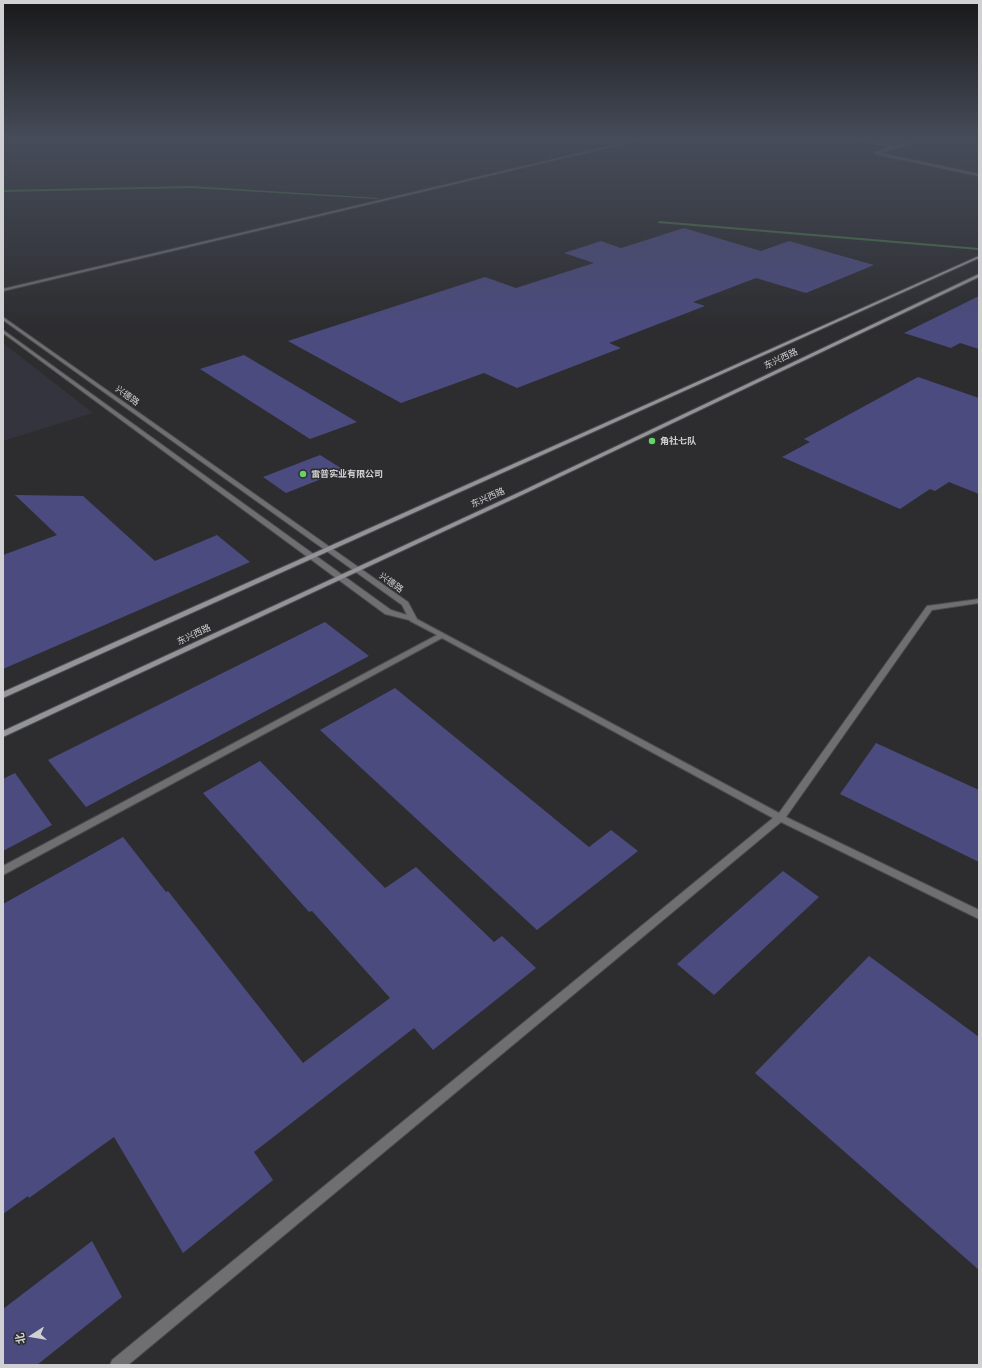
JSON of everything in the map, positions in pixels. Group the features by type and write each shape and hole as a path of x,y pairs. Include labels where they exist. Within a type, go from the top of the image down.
{"main road":[{"name":"东兴西路","path":"3,695 979,257"},
{"name":"东兴西路","path":"3,734 340,576 524,492 979,275"}],"street":[{"path":"3,290 363,204"},
{"name":"兴德路","path":"3,318 405,604 413,619"},
{"name":"兴德路","path":"3,331 388,612 413,619"},
{"path":"117,1365 780,818 930,608 979,601"},
{"path":"413,619 682,763 780,818 979,915"},
{"path":"3,871 442,635"}],"shaded area":[{"path":"3,343 93,413 3,441"}],"building":[{"path":"684,228 761,251 789,241 874,265 806,293 756,278 693,302 705,306 609,343 621,348 517,388 484,373 401,403 288,341 485,277 516,288 594,263 564,253 601,241 621,248"},
{"path":"979,296 979,349 960,343 951,348 904,333"},
{"path":"244,355 357,422 310,439 200,369"},
{"path":"918,377 979,398 979,494 949,482 935,491 930,489 900,509 782,457 810,442 804,439"},
{"name":"雷普实业有限公司","path":"320,455 344,470 286,493 263,477"},
{"path":"15,495 83,496 155,561 217,535 250,562 3,669 3,555 57,535"},
{"path":"325,622 369,656 86,807 48,760"},
{"path":"395,688 589,847 611,830 638,851 537,930 320,730"},
{"path":"876,743 979,790 979,862 840,794"},
{"path":"260,761 385,888 416,867 494,942 502,936 536,968 433,1050 414,1028 254,1152 273,1180 183,1253 114,1137 29,1198 28,1196 3,1214 3,904 123,837 166,892 168,891 303,1063 390,998 312,911 309,912 203,793"},
{"path":"15,773 52,825 3,851 3,779"},
{"path":"783,871 819,897 714,995 677,964"},
{"path":"869,956 979,1037 979,1270 755,1073"},
{"path":"92,1241 122,1297 37,1365 3,1365 3,1309"}],"waterway":[{"path":"659,222 979,249"}],"place":[{"name":"角社七队","path":"652,441"},
{"name":"雷普实业有限公司","path":"303,474"}]}
